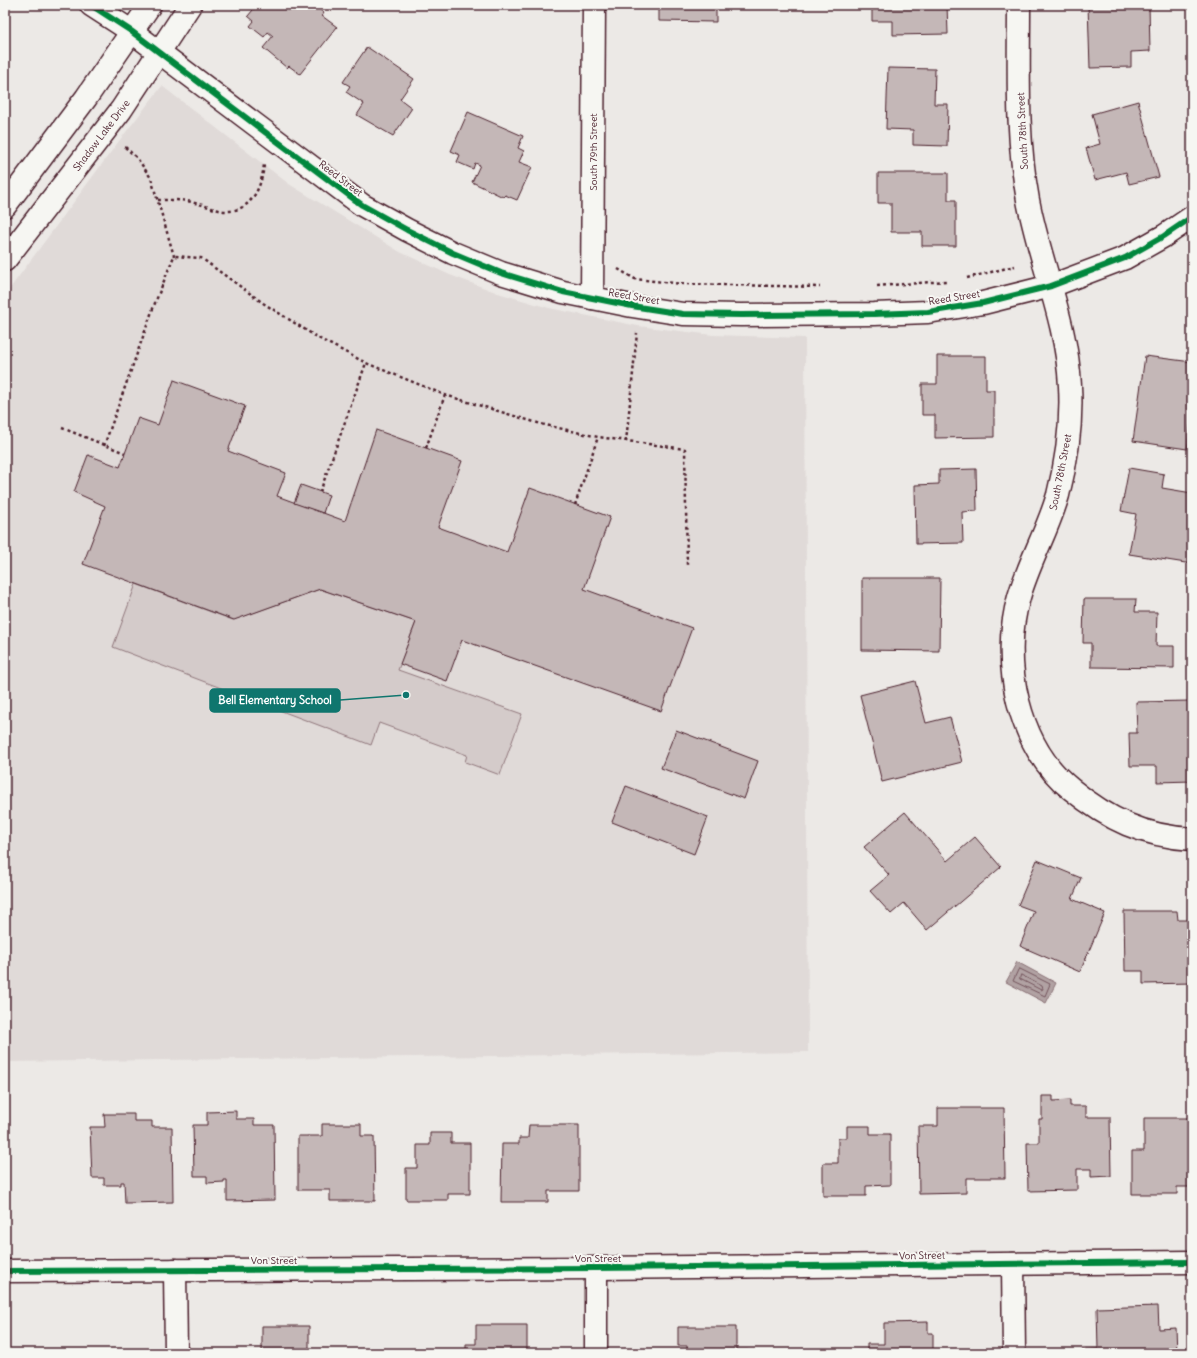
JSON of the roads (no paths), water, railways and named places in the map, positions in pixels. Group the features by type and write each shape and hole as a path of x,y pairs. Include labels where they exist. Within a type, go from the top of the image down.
{"street":[{"name":"Reed Street","path":"91,5 131,31 362,205 440,246 501,273 563,292 592,298 683,314 874,314 928,312 983,303 1051,286 1125,258 1164,236 1192,217"},
{"path":"5,206 86,98 150,5"},
{"name":"Shadow Lake Drive","path":"5,260 121,110 160,53 190,5"},
{"name":"South 79th Street","path":"592,298 594,5"},
{"name":"South 78th Street","path":"1019,5 1020,131 1022,163 1029,202 1068,356 1070,388 1068,442 1058,492 1050,520 1028,569 1018,598 1012,641 1013,665 1023,717 1033,742 1047,765 1060,781 1080,797 1106,815 1132,826 1159,835 1192,839"},
{"name":"Von Street","path":"5,1271 596,1268 1192,1262"},
{"path":"1013,1264 1014,1353"},
{"path":"596,1268 596,1353"},
{"path":"175,1270 176,1353"}],"water":[{"path":"1017,962 1056,983 1046,1003 1006,982"}],"place":[{"name":"Bell Elementary School","path":"406,695"}]}
